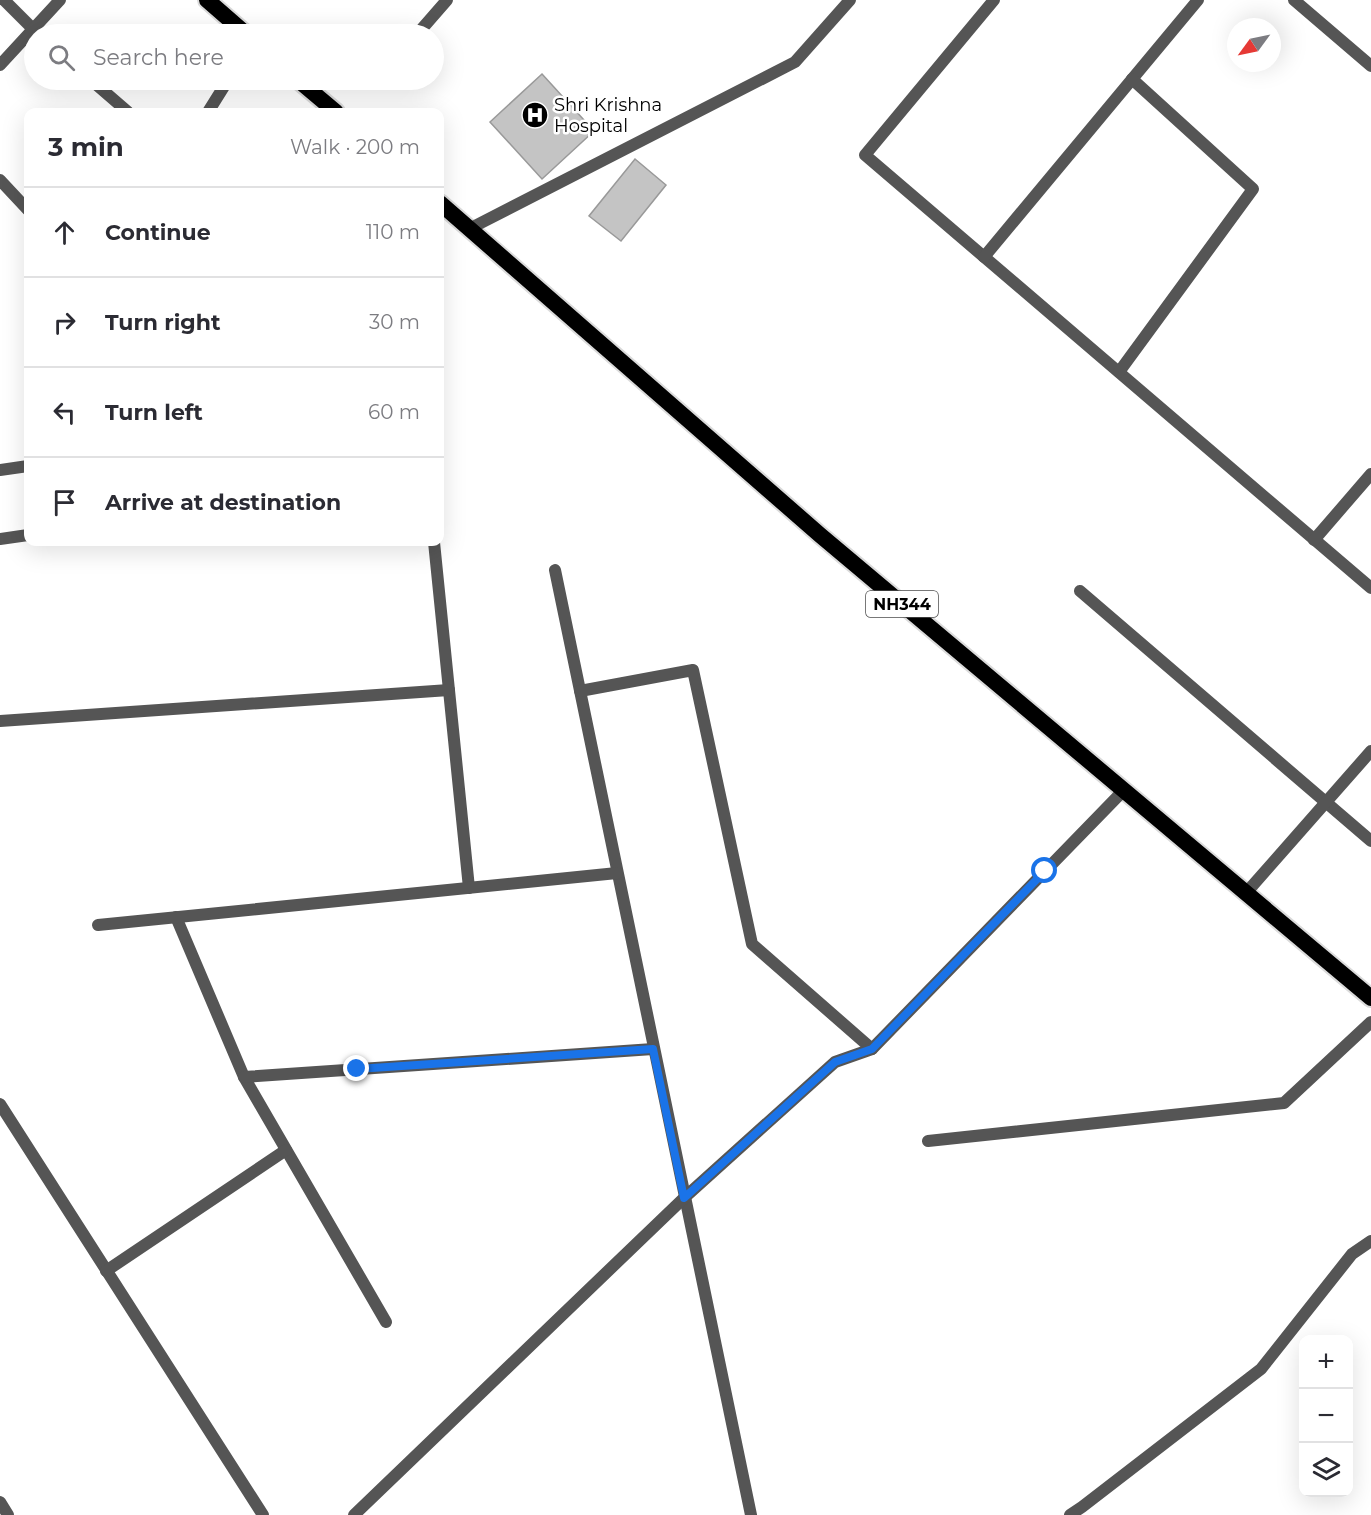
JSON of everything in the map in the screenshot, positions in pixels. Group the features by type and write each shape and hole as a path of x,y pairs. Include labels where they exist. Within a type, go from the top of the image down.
{"highway":[{"path":"207,0 235,24"},
{"path":"310,90 331,108"},
{"name":"NH344","path":"444,207 820,535 1371,998"}],"street":[{"path":"4,0 28,24"},
{"path":"42,24 60,0"},
{"path":"426,24 447,0"},
{"path":"469,229 795,62 850,0"},
{"path":"994,0 865,155 1371,588"},
{"path":"984,257 1198,0"},
{"path":"1301,2 1371,66"},
{"path":"0,64 24,43"},
{"path":"1119,372 1253,189 1132,79"},
{"path":"103,90 123,108"},
{"path":"210,108 222,90"},
{"path":"0,180 24,206"},
{"path":"0,470 24,467"},
{"path":"1314,540 1371,474"},
{"path":"0,539 24,536"},
{"path":"434,546 469,888"},
{"path":"555,570 751,1515"},
{"path":"1080,591 1371,841"},
{"path":"580,691 693,670 752,944 872,1049"},
{"path":"0,721 449,690"},
{"path":"1246,894 1371,752"},
{"path":"354,1515 684,1198 835,1062 872,1049 1124,790"},
{"path":"98,925 617,873"},
{"path":"176,917 244,1077 386,1322"},
{"path":"928,1141 1284,1103 1371,1022"},
{"path":"244,1077 653,1049"},
{"path":"0,1104 263,1515"},
{"path":"106,1271 286,1150"},
{"path":"1070,1515 1261,1369 1352,1254 1371,1240"},
{"path":"0,1502 8,1515"}],"building":[{"path":"542,74 594,131 542,179 490,122"},
{"path":"635,159 666,185 621,241 589,216"}],"place":[{"name":"Shri Krishna Hospital","path":"535,115"}],"route":[{"path":"357,1069 653,1049 684,1198 835,1062 872,1049 1045,871"}]}
